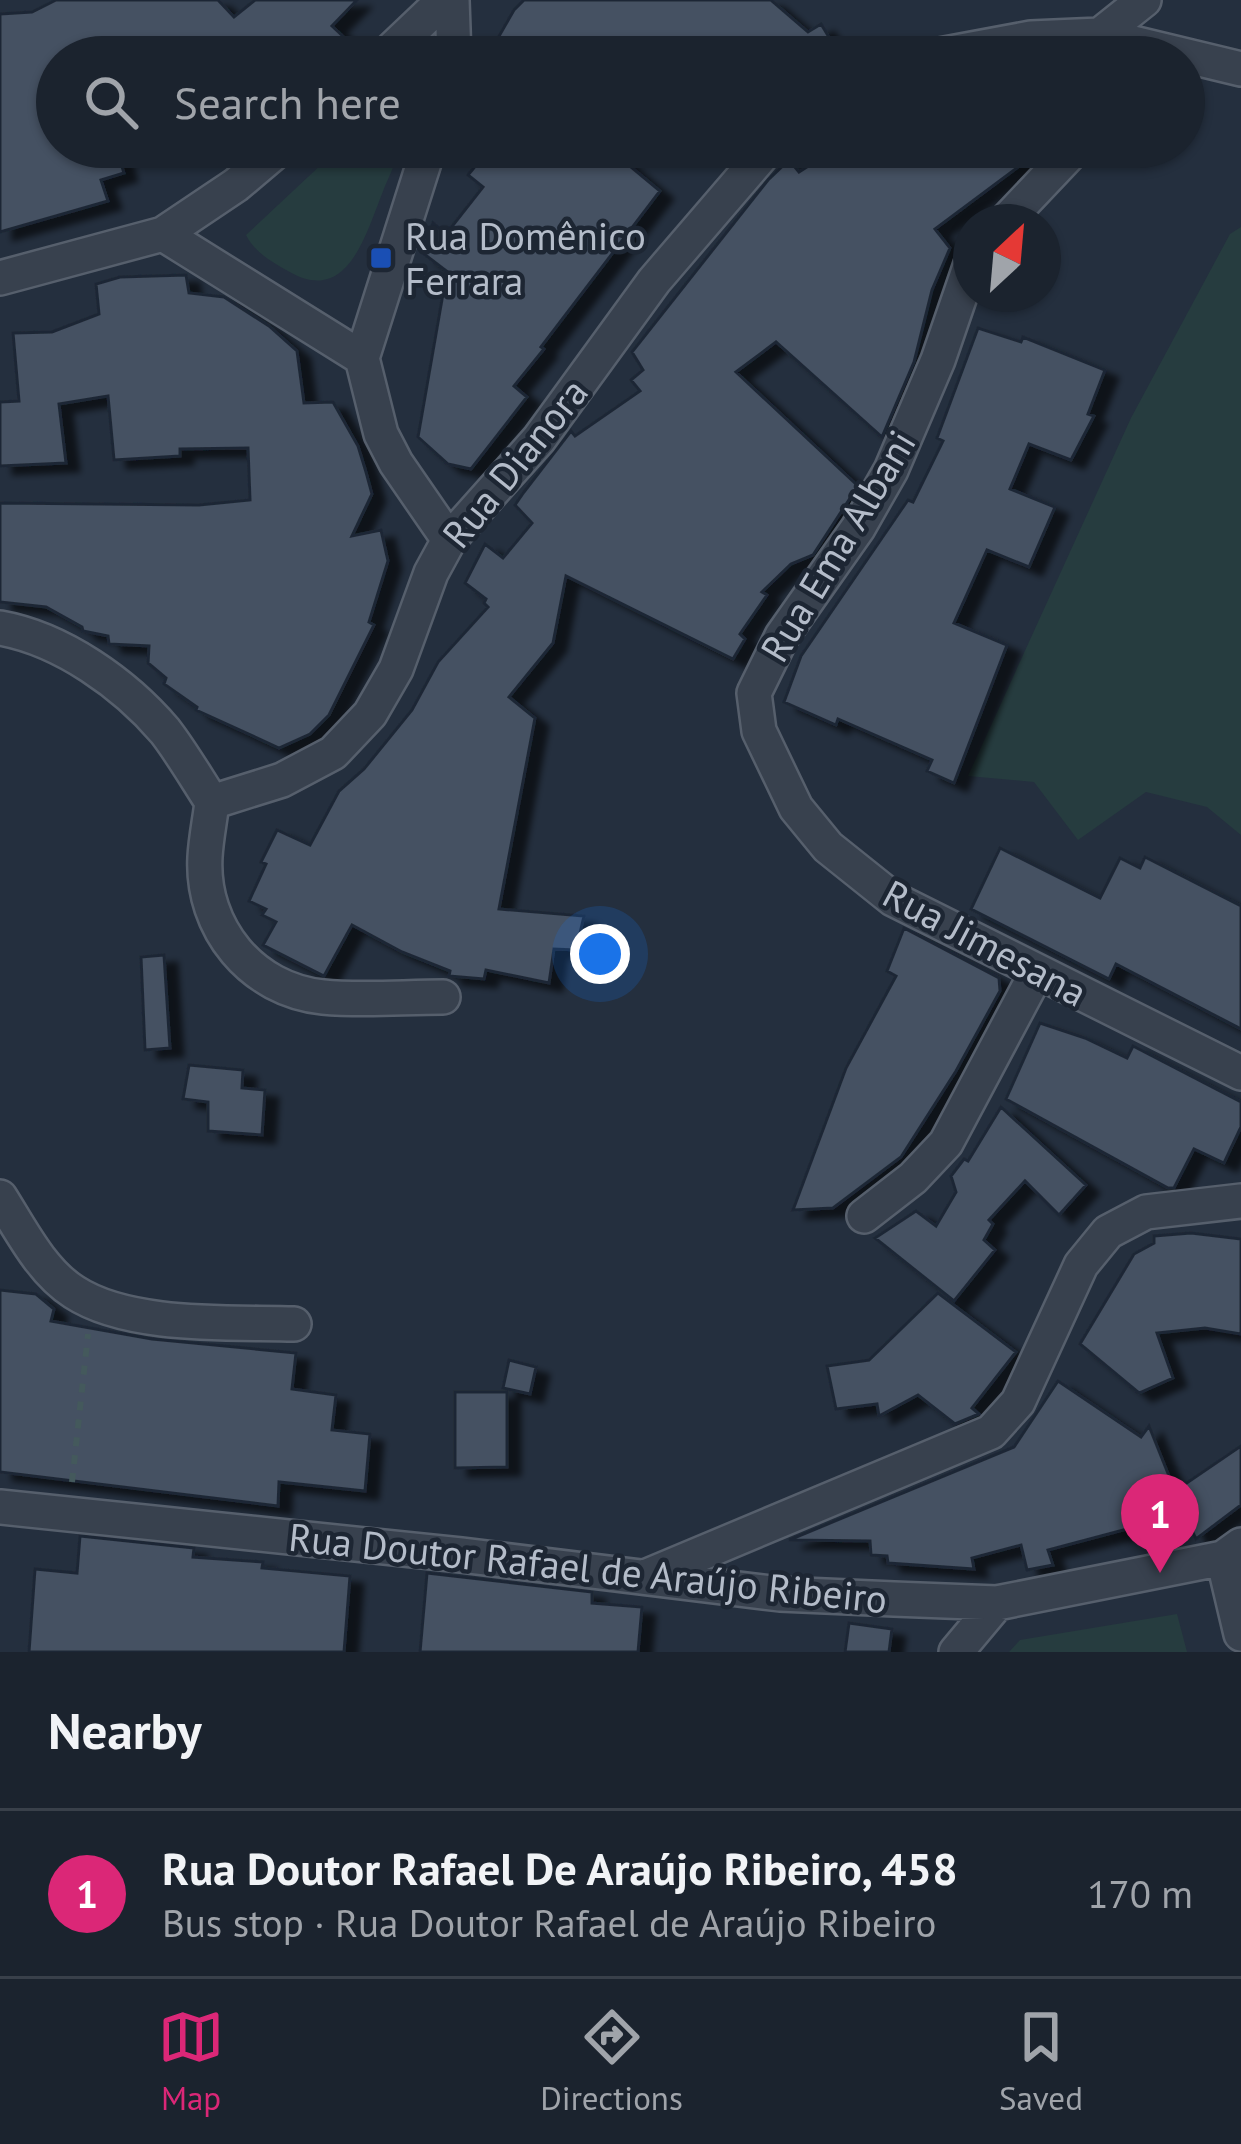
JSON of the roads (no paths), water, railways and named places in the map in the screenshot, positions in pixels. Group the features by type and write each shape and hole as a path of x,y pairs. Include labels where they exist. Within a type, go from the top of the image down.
{"street":[{"path":"408,36 448,0"},
{"path":"448,0 452,36"},
{"path":"1100,35 1144,0"},
{"path":"1077,36 1104,36"},
{"path":"1205,62 1241,69"},
{"path":"0,278 163,234 256,168"},
{"path":"422,168 362,358 381,434 449,540"},
{"name":"Rua Dianora","path":"212,802 282,781 333,753 370,714 396,669 431,573 449,540 539,439 654,281 751,168"},
{"path":"1022,204 1056,168"},
{"path":"163,234 362,358"},
{"name":"Rua Ema Albani","path":"754,693 782,636 858,528 891,470 954,312"},
{"path":"0,628 17,631 111,679 165,732 212,802 204,861 211,906 233,952 268,982 320,997 443,997"},
{"name":"Rua Jimesana","path":"754,693 759,731 796,808 860,877 893,899 1241,1073"},
{"path":"864,1216 913,1178 946,1142 1037,972"},
{"path":"0,1197 38,1257 70,1290 92,1302 149,1317 294,1324"},
{"path":"640,1579 992,1432 1018,1402 1081,1265 1108,1232 1146,1213 1241,1201"},
{"name":"Rua Doutor Rafael de Araújo Ribeiro","path":"0,1507 780,1594 997,1603 1232,1551"},
{"path":"1232,1551 1241,1634"},
{"path":"956,1652 997,1603"}],"place":[{"name":"Rua Domênico Ferrara","path":"381,258"},
{"name":"Rua Doutor Rafael De Araújo Ribeiro, 458","path":"1160,1573"}]}
